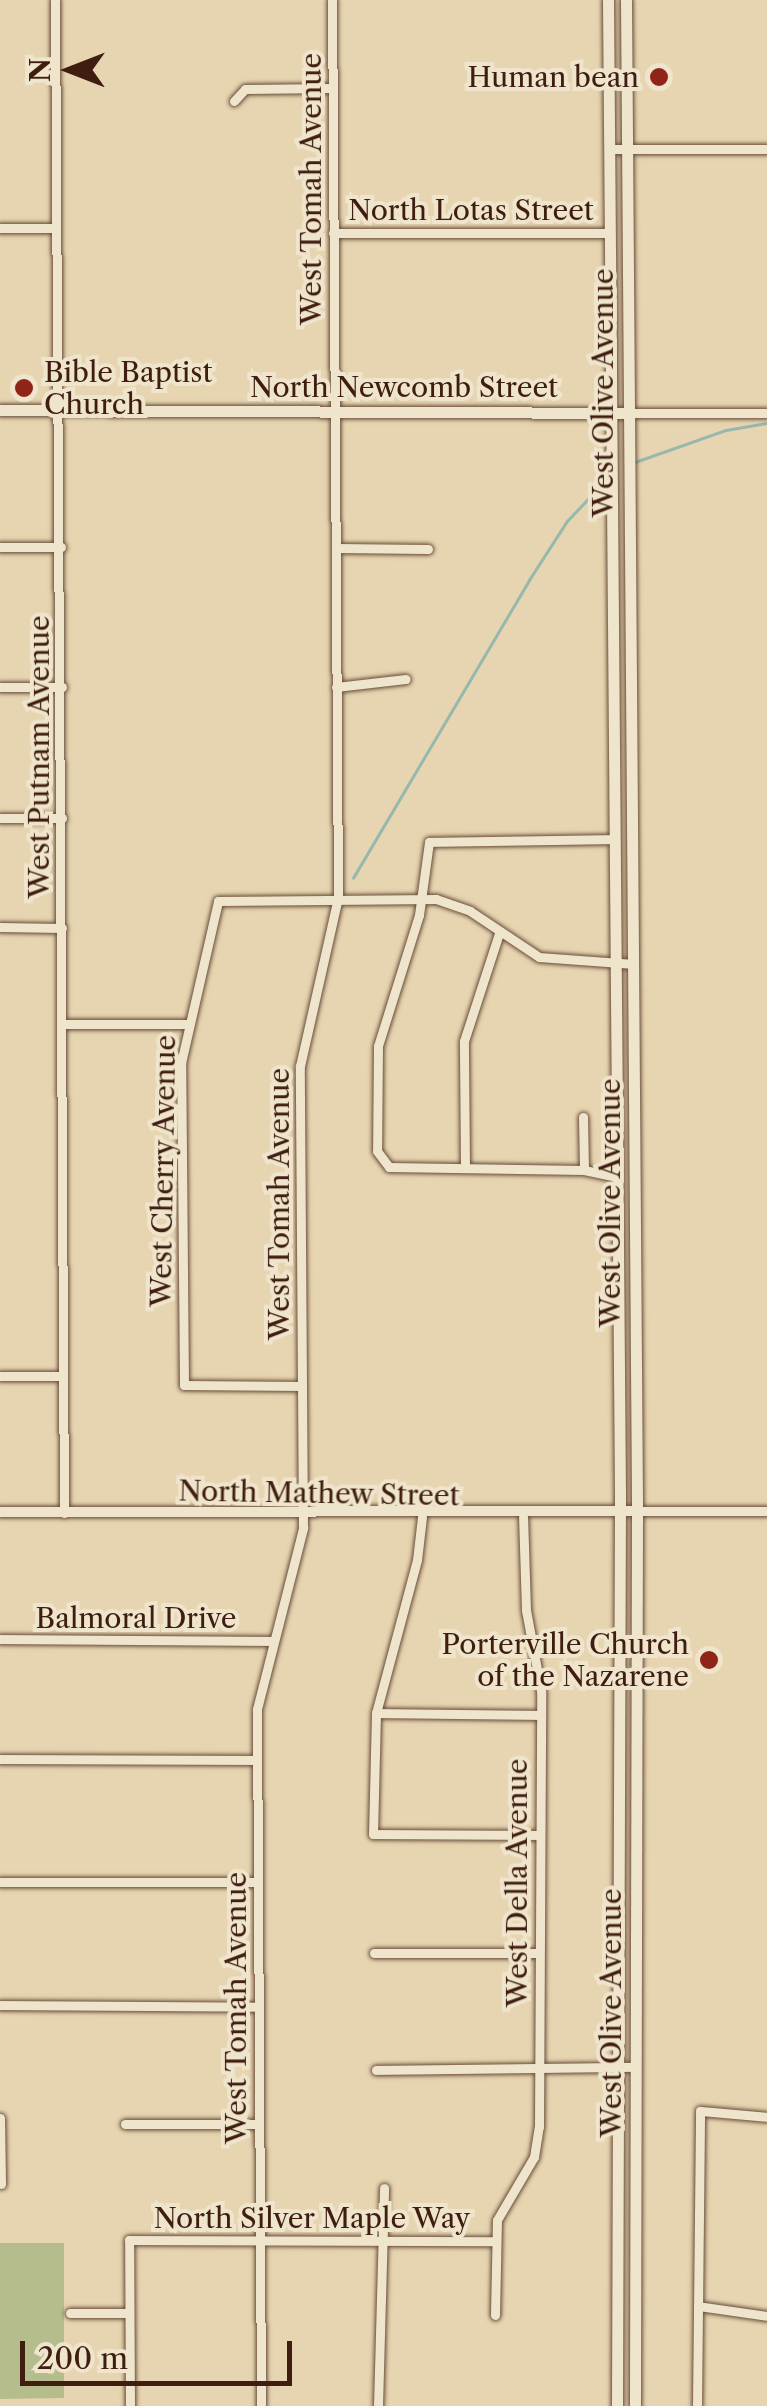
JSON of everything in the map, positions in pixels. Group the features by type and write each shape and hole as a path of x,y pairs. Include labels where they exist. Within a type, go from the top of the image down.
{"main road":[{"name":"West Olive Avenue","path":"608,0 620,1512 617,2406"},
{"name":"West Olive Avenue","path":"626,0 637,1511 635,2406"},
{"name":"North Newcomb Street","path":"0,410 628,413"}],"street":[{"name":"West Putnam Avenue","path":"55,0 64,1513"},
{"name":"West Tomah Avenue","path":"261,2406 258,1697 304,1514 300,1066 338,896 332,0"},
{"path":"234,101 245,89 332,88"},
{"path":"609,149 767,149"},
{"path":"0,228 56,228"},
{"name":"North Lotas Street","path":"333,233 610,233"},
{"path":"628,413 767,413"},
{"path":"0,547 61,547"},
{"path":"336,548 428,549"},
{"path":"336,687 406,679"},
{"path":"0,687 62,687"},
{"path":"0,818 62,818"},
{"path":"614,839 429,842 422,897 378,1046 376,1151 390,1167 584,1170 617,1176"},
{"path":"338,896 422,897 461,907 550,961 634,964"},
{"name":"West Cherry Avenue","path":"302,1386 184,1385 180,1076 186,1024 218,901 338,896"},
{"path":"0,928 62,928"},
{"path":"465,1167 464,1041 499,933"},
{"path":"62,1024 186,1024"},
{"path":"583,1117 584,1170"},
{"path":"0,1376 64,1376"},
{"path":"637,1511 767,1511"},
{"name":"North Mathew Street","path":"0,1512 523,1516 637,1511"},
{"path":"422,1516 417,1560 376,1714 373,1834 540,1835"},
{"name":"West Della Avenue","path":"495,2315 496,2241 501,2210 537,2149 540,1715 526,1610 523,1516"},
{"name":"Balmoral Drive","path":"0,1639 272,1641"},
{"path":"376,1714 540,1715"},
{"path":"0,1758 257,1760"},
{"path":"0,1882 258,1882"},
{"path":"374,1953 539,1952"},
{"path":"0,2005 259,2007"},
{"path":"376,2070 636,2067"},
{"path":"697,2406 700,2112 767,2116"},
{"path":"0,2118 1,2184"},
{"path":"124,2124 259,2124"},
{"path":"378,2406 379,2240 384,2188"},
{"name":"North Silver Maple Way","path":"129,2313 129,2240 496,2241"},
{"path":"698,2306 767,2316"},
{"path":"70,2313 129,2313 130,2406"}],"green space":[{"path":"0,2243 64,2243 64,2398 0,2399"}],"waterway":[{"path":"635,462 726,430 767,423"},
{"path":"353,878 529,580 567,521 607,479"}],"place":[{"name":"Human bean","path":"659,77"},
{"name":"Bible Baptist Church","path":"24,388"},
{"name":"Porterville Church of the Nazarene","path":"709,1660"}]}
